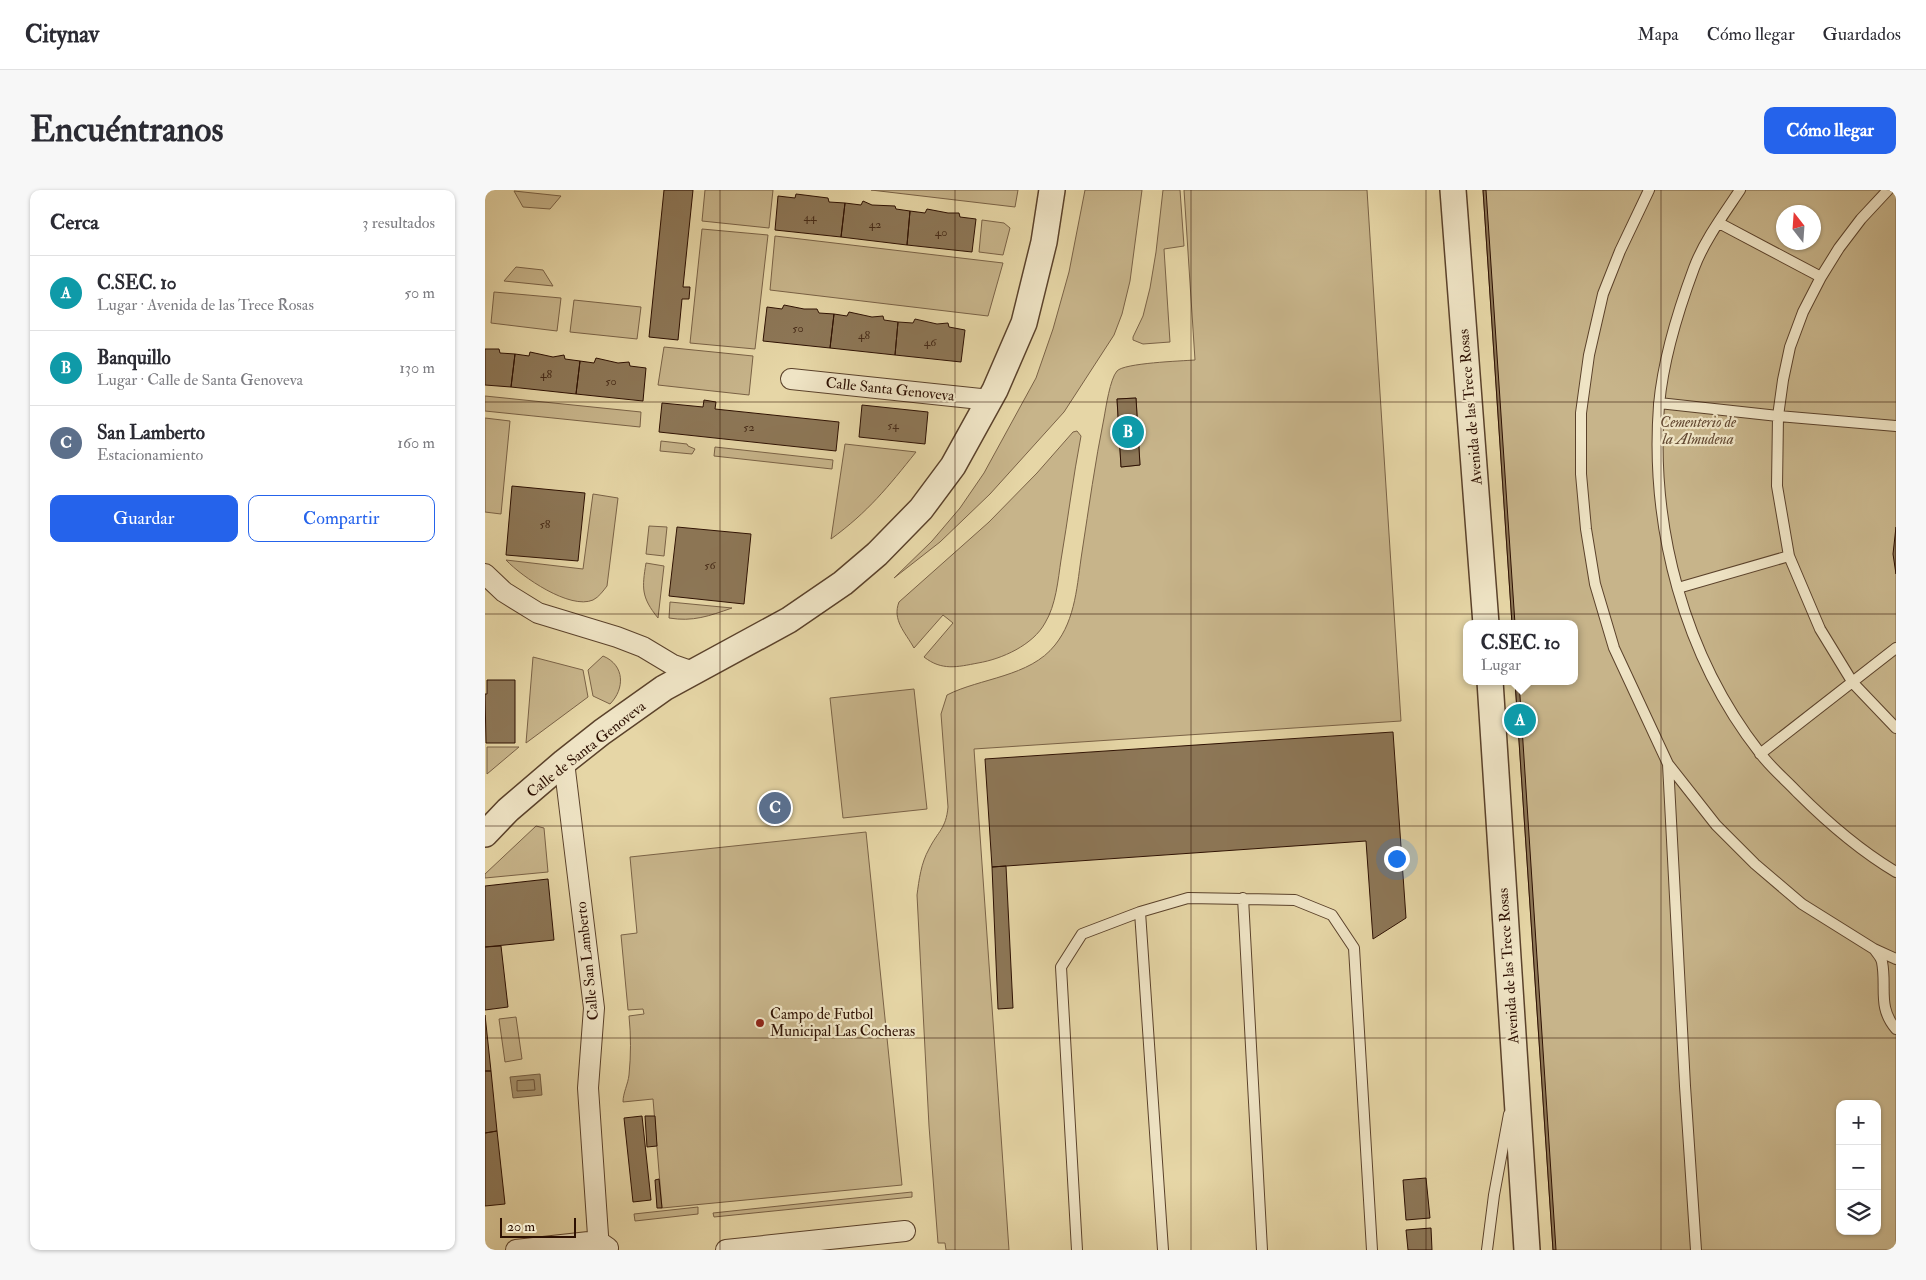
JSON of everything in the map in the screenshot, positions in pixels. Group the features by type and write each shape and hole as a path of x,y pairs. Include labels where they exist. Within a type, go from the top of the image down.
{"street":[{"name":"Calle de Santa Genoveva","path":"485,834 508,810 564,762 602,732 664,688 789,620 843,583 877,554 921,509 953,466 990,400 1023,323 1044,242 1052,190"},
{"name":"Avenida de las Trece Rosas","path":"1453,190 1487,620"},
{"name":"Calle Santa Genoveva","path":"791,379 990,400"},
{"path":"485,574 504,592 538,614 617,637 643,647 673,665 693,672"},
{"name":"Avenida de las Trece Rosas","path":"1490,685 1527,1250"},
{"name":"Calle San Lamberto","path":"564,762 594,1008 588,1088 603,1247"},
{"path":"726,1250 905,1231"},
{"path":"516,1250 603,1247"}],"lane":[{"path":"1649,190 1620,251 1603,294 1589,355 1581,412 1581,474 1586,529 1595,584 1614,648 1668,764 1716,825 1755,864 1802,904 1874,948 1896,959"},
{"path":"1740,190 1719,222 1695,266 1673,334 1659,403 1657,452 1659,484 1668,552 1689,624 1706,666 1733,715 1760,754 1829,824 1874,859 1896,872"},
{"path":"1888,190 1861,219 1839,248 1803,312 1790,347 1783,380 1778,416 1777,486 1789,556 1820,629 1853,683 1896,728"},
{"path":"1719,222 1821,278"},
{"path":"1659,403 1896,426"},
{"path":"1678,588 1789,556"},
{"path":"1760,754 1896,648"},
{"path":"1668,764 1685,1086 1696,1250"},
{"path":"1077,1250 1061,968 1082,934 1140,912 1189,898 1243,898 1295,900 1332,915 1354,948 1372,1250"},
{"path":"1243,898 1262,1250"},
{"path":"1140,912 1163,1250"},
{"path":"1874,948 1882,960 1883,1000 1889,1020 1896,1029"},
{"path":"1487,1250 1493,1195 1515,1076"}],"green space":[{"path":"705,190 773,190 769,228 702,221"},
{"path":"871,190 1018,190 1015,207"},
{"path":"1085,190 1142,190 1130,281 1122,314 1114,335 1064,412 990,494 940,542 894,578 932,541 960,508 984,473 1036,378 1053,329 1069,272"},
{"path":"1163,190 1180,190 1184,246 1164,249 1170,342 1143,344 1133,340 1133,337 1143,316 1150,288"},
{"path":"1184,190 1367,190 1401,721 974,749 1009,1250 946,1250 945,1243 938,1243 929,1126 917,895 926,854 943,825 948,807 941,714 947,695 960,689 1004,676 1032,664 1045,656 1062,635 1075,601 1107,400 1110,386 1117,371 1141,364 1195,360","holes":["1136,398 1140,465 1121,467 1117,399"]},
{"name":"Cementerio de la Almudena","path":"1483,190 1896,190 1896,1250 1553,1250 1515,685 1578,685 1578,620 1512,620"},
{"path":"514,191 561,196 550,209 523,207"},
{"path":"982,220 1004,223 1010,228 1003,255 979,252"},
{"path":"702,229 768,235 755,349 690,343"},
{"path":"775,236 1003,263 988,316 770,290"},
{"path":"516,267 543,270 553,286 504,281"},
{"path":"494,292 561,298 557,331 491,323"},
{"path":"574,300 641,307 637,339 570,332"},
{"path":"664,347 753,356 749,395 658,385"},
{"path":"485,396 641,412 640,427 485,411"},
{"path":"485,418 510,421 501,514 485,512"},
{"path":"1077,431 1081,436 1058,584 1049,616 1040,631 1016,650 987,661 950,667 937,664 924,657 953,623 943,615 914,648 898,620 897,608 899,602 989,522 1037,473 1073,432"},
{"path":"661,441 687,444 695,449 692,454 660,451"},
{"path":"845,444 916,452 877,498 856,519 831,539"},
{"path":"715,447 833,460 832,469 714,456"},
{"path":"593,494 618,498 607,586 601,594 593,600 583,602 560,596 534,583 506,560 583,569"},
{"path":"649,526 667,527 664,556 646,554"},
{"path":"646,563 664,566 658,618 648,604 644,592"},
{"path":"670,602 732,608 701,618 678,619 669,618"},
{"path":"603,656 610,660 619,671 620,685 615,698 610,704 593,696 588,670"},
{"path":"533,657 583,670 588,697 526,743"},
{"path":"914,689 927,809 843,818 830,698"},
{"path":"487,747 519,747 487,774"},
{"path":"536,826 544,828 548,872 485,878 485,874"},
{"name":"Campo de Futbol Municipal Las Cocheras","path":"866,832 902,1185 662,1208 653,1099 623,1102 630,1068 629,1016 644,1014 643,1009 628,1010 621,935 637,933 630,857"},
{"path":"516,1017 522,1059 505,1062 499,1019"},
{"path":"912,1192 912,1197 714,1217 713,1213"},
{"path":"698,1207 698,1214 635,1221 634,1214"}],"water":[{"path":"540,1074 542,1095 513,1098 510,1077"}],"building":[{"path":"664,190 693,190 683,287 690,287 689,299 682,299 678,340 649,337"},
{"path":"1483,190 1486,190 1515,620 1512,620"},
{"path":"796,194 828,198 829,202 845,203 841,237 775,230 778,196 795,198"},
{"path":"863,201 872,205 895,206 896,209 910,211 907,245 841,237 845,203 861,205"},
{"path":"927,209 959,213 960,217 976,219 972,252 907,245 910,211 925,213"},
{"path":"784,305 804,309 817,309 819,313 834,314 830,348 763,341 767,307 782,309"},
{"path":"849,312 872,317 883,316 884,320 898,322 895,355 830,348 834,314 847,316"},
{"path":"915,319 937,324 948,323 949,327 965,330 961,362 895,355 898,322 913,323"},
{"path":"485,349 499,349 500,353 515,354 511,387 485,385"},
{"path":"530,352 553,357 564,355 565,359 580,361 576,394 511,387 515,354 529,356"},
{"path":"596,358 618,363 629,362 630,366 646,368 643,401 576,394 580,361 594,363"},
{"path":"1136,398 1140,465 1121,467 1117,399"},
{"path":"704,400 716,402 715,409 839,422 836,451 659,432 662,403 703,407"},
{"path":"862,405 928,412 925,444 859,437"},
{"path":"512,486 585,493 578,561 506,555"},
{"path":"677,527 751,534 744,604 669,596"},
{"path":"1896,527 1896,574 1893,554"},
{"path":"487,680 515,680 515,743 486,743 485,694 487,694"},
{"path":"1515,685 1519,685 1556,1250 1553,1250"},
{"path":"1393,732 1406,918 1373,939 1366,841 992,867 985,759"},
{"path":"1006,866 1013,1008 998,1009 992,867"},
{"path":"548,879 554,940 485,947 485,886"},
{"path":"501,946 508,1007 485,1010 485,947"},
{"path":"485,1015 491,1071 485,1071"},
{"path":"485,1071 491,1071 497,1131 485,1133"},
{"path":"642,1116 651,1200 633,1202 624,1118"},
{"path":"645,1116 655,1116 657,1146 647,1147"},
{"path":"497,1131 505,1204 485,1206 485,1133"},
{"path":"1426,1178 1430,1218 1406,1220 1403,1180"},
{"path":"659,1179 662,1208 657,1208 655,1180"},
{"path":"1431,1228 1432,1250 1408,1250 1406,1230"}],"place":[{"name":"Banquillo","path":"1128,432"},
{"name":"C.SEC. 10","path":"1520,720"},
{"name":"San Lamberto","path":"775,808"},
{"name":"Campo de Futbol Municipal Las Cocheras","path":"760,1023"}]}
